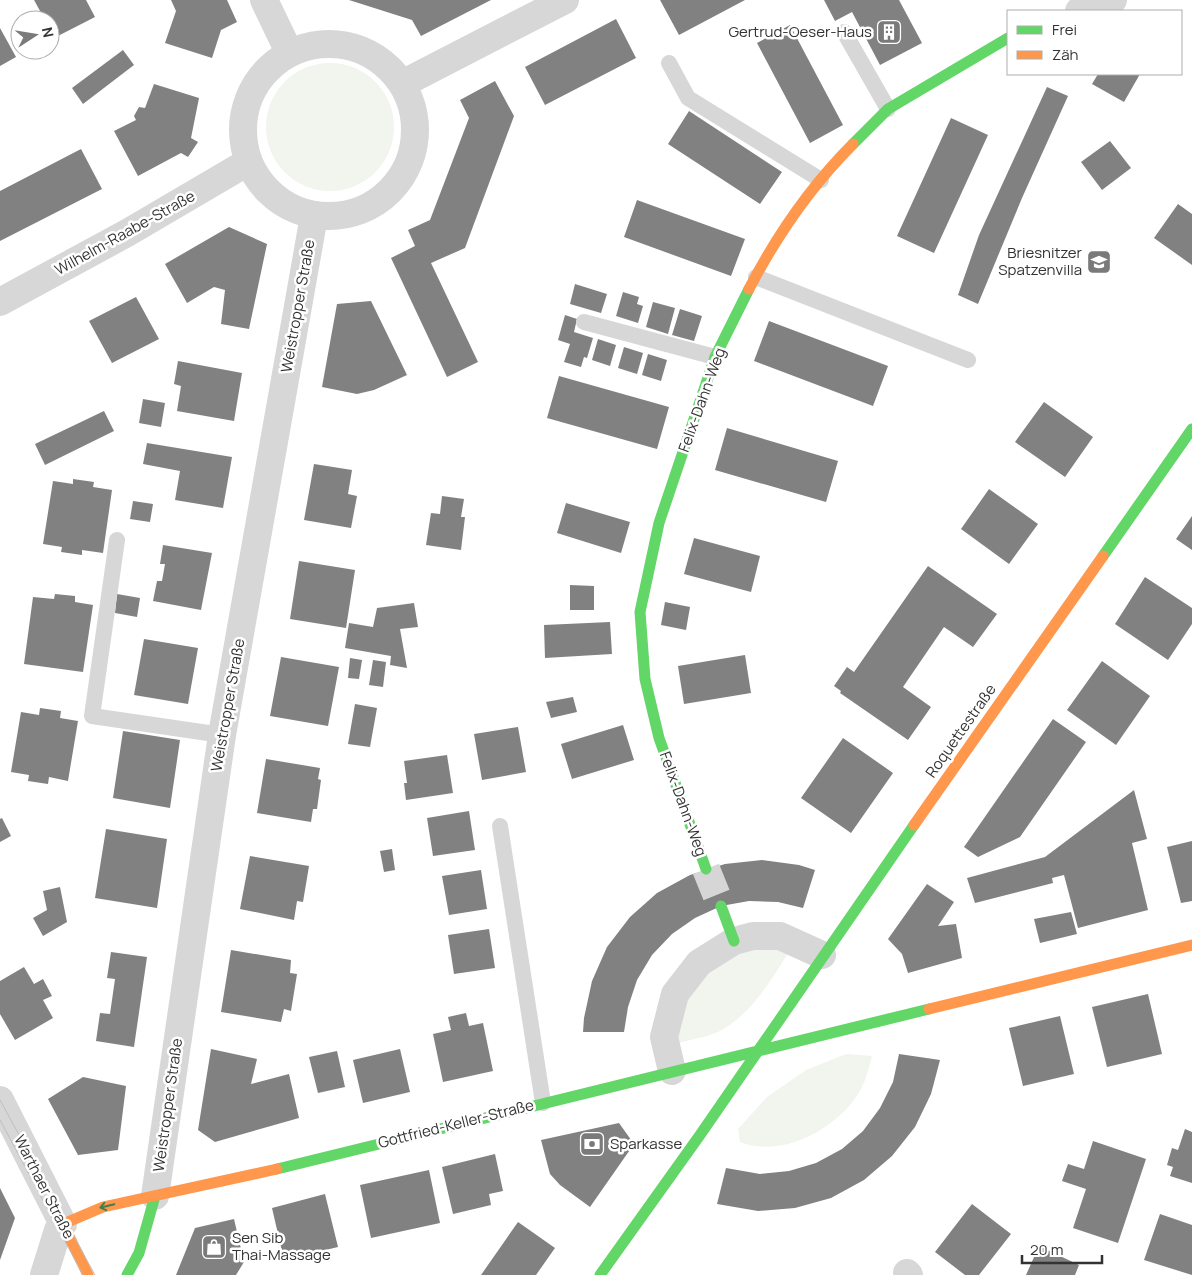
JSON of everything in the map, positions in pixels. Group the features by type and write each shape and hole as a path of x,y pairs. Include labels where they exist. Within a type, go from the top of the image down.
{"street":[{"path":"264,0 289,52"},
{"path":"402,84 565,0"},
{"path":"1082,10 1113,0"},
{"name":"Felix-Dahn-Weg","path":"706,869 659,738 644,679 640,612 659,523 715,357 756,276 822,180 845,152 888,109 1007,38"},
{"path":"324,42 357,47 384,62 402,84 413,108 413,151 399,180 374,204 347,215 314,216 288,206 262,185 248,162 243,114 258,77 289,52 324,42"},
{"name":"Wilhelm-Raabe-Straße","path":"0,302 128,234 248,162"},
{"name":"Weistropper Straße","path":"155,1196 222,735 314,216"},
{"name":"Roquettestraße","path":"600,1275 758,1051 822,955 1191,434"},
{"path":"721,906 734,941"},
{"path":"672,1070 664,1038 675,994 698,963 734,941 753,936 780,936 822,955"},
{"name":"Gottfried-Keller-Straße","path":"63,1224 104,1207 244,1176 672,1070 758,1051 1192,945"},
{"name":"Warthaer Straße","path":"0,1100 88,1275"},
{"path":"127,1275 139,1253 155,1196"},
{"path":"44,1275 58,1230 63,1224"}],"lane":[{"path":"844,32 888,109"},
{"path":"669,63 688,98 822,180"},
{"path":"756,276 968,360"},
{"path":"584,322 715,357"},
{"path":"117,540 92,716 222,735"},
{"path":"500,826 543,1103"}],"shaded area":[{"path":"330,63 354,68 366,74 375,82 383,91 389,103 394,127 389,151 383,163 375,172 366,180 354,186 330,191 306,186 294,180 285,172 277,163 271,151 266,127 271,103 277,91 285,82 294,74 306,68"},
{"path":"757,948 778,949 788,953 759,997 741,1016 720,1031 679,1043 676,1035 686,993 718,960"},
{"path":"846,1054 872,1056 861,1089 839,1116 825,1127 791,1143 774,1146 756,1146 740,1142 738,1129 767,1097 806,1070"}],"building":[{"path":"34,0 86,0 95,17 60,35 60,10 40,10"},
{"path":"171,0 227,0 237,22 221,30 212,58 165,43 176,11"},
{"path":"349,0 491,0 421,36 412,20"},
{"path":"660,0 745,0 679,35"},
{"name":"Gertrud-Oeser-Haus","path":"824,0 899,0 922,43 880,65 852,12 835,21"},
{"path":"616,19 636,58 545,105 525,67"},
{"path":"790,25 843,125 810,143 757,43"},
{"path":"0,28 10,46 11,60 0,66"},
{"path":"123,50 134,65 83,104 72,88"},
{"path":"1097,75 1139,75 1124,102 1092,84"},
{"path":"495,81 514,116 465,248 431,263 478,362 447,377 391,258 415,246 408,230 430,220 469,118 460,100"},
{"path":"154,84 199,98 191,138 198,142 188,157 181,153 138,176 114,131 136,120 134,116 139,107 145,108"},
{"path":"1047,87 1068,96 1022,198 978,304 958,295 979,235"},
{"path":"689,111 782,172 760,204 668,144"},
{"path":"951,118 988,135 934,253 897,236"},
{"path":"1110,141 1131,168 1102,190 1081,162"},
{"path":"81,149 102,189 0,241 0,191"},
{"path":"637,200 745,239 731,276 624,237"},
{"path":"1178,204 1192,214 1192,265 1154,238"},
{"path":"229,227 267,244 249,329 221,324 225,290 214,287 187,303 165,264"},
{"path":"575,284 607,294 601,313 570,304"},
{"path":"623,292 639,297 637,304 643,306 638,323 616,316"},
{"path":"136,297 159,339 112,363 89,321"},
{"path":"371,301 407,375 374,390 357,394 322,387 337,304"},
{"path":"653,302 675,308 668,334 646,327"},
{"path":"680,309 702,316 694,341 672,335"},
{"path":"565,315 577,319 574,332 593,338 587,358 584,357 581,367 564,362 570,344 558,340"},
{"path":"769,321 888,366 873,406 754,361"},
{"path":"598,339 616,345 610,366 592,360"},
{"path":"624,347 643,353 637,374 618,368"},
{"path":"648,354 667,360 661,381 642,375"},
{"path":"178,361 242,373 234,421 177,411 181,386 174,384"},
{"path":"559,376 669,407 657,449 547,418"},
{"path":"143,399 165,403 161,427 139,423"},
{"path":"1044,402 1093,437 1065,477 1015,442"},
{"path":"104,411 114,431 45,465 35,444"},
{"path":"727,428 838,461 826,502 715,470"},
{"path":"147,443 232,457 223,508 175,500 180,471 143,464"},
{"path":"314,464 352,470 348,494 357,496 351,528 304,520"},
{"path":"73,479 94,482 93,487 112,490 103,553 82,550 82,555 61,552 62,547 43,544 53,481 73,484"},
{"path":"989,489 1038,524 1009,564 961,529"},
{"path":"442,496 464,499 461,517 465,517 461,550 426,545 431,513 440,514"},
{"path":"133,501 153,504 150,522 130,519"},
{"path":"566,503 630,522 621,553 557,533"},
{"path":"1192,516 1192,550 1176,539"},
{"path":"694,538 760,556 751,592 684,574"},
{"path":"163,545 212,553 201,610 153,601 157,581 162,581 165,564 160,564"},
{"path":"299,561 355,570 346,628 290,619"},
{"path":"928,566 997,614 973,647 944,627 903,687 931,707 908,740 840,693 841,691 834,686 847,667 854,672"},
{"path":"1145,577 1192,608 1192,624 1168,660 1115,624"},
{"path":"570,585 594,586 594,610 570,610"},
{"path":"55,594 75,596 75,602 93,605 83,672 24,664 33,597 54,599"},
{"path":"117,594 140,598 137,617 115,613"},
{"path":"665,602 690,607 686,630 661,625"},
{"path":"414,603 418,627 400,629 407,668 390,665 391,656 345,648 349,623 373,627 377,608"},
{"path":"610,622 612,654 545,658 544,625"},
{"path":"144,639 198,648 188,704 134,695"},
{"path":"745,655 751,693 684,704 678,666"},
{"path":"281,657 339,667 328,726 270,716"},
{"path":"350,658 362,660 359,679 348,678"},
{"path":"373,660 386,662 383,687 369,685"},
{"path":"1102,661 1150,696 1116,745 1067,710"},
{"path":"573,697 577,712 551,718 546,702"},
{"path":"355,704 377,708 370,747 348,744"},
{"path":"40,708 61,711 60,718 78,721 68,781 49,777 48,784 28,781 29,775 11,772 21,712 39,715"},
{"path":"1053,719 1086,742 1020,837 978,857 964,847"},
{"path":"623,725 634,760 572,779 561,744"},
{"path":"518,727 526,772 482,780 474,734"},
{"path":"123,731 180,740 170,808 113,798"},
{"path":"843,738 893,773 851,833 801,798"},
{"path":"447,755 453,793 406,800 404,783 407,783 404,761"},
{"path":"266,759 320,768 318,779 321,780 317,809 313,809 311,822 257,813"},
{"path":"1134,790 1147,839 1132,843 1148,910 1078,928 1064,875 1052,878 1053,883 975,903 967,878 1045,857"},
{"path":"469,811 475,850 433,856 427,818"},
{"path":"2,818 11,836 0,842 0,819"},
{"path":"106,829 167,839 157,908 95,898"},
{"path":"1192,841 1192,901 1181,903 1167,847"},
{"path":"392,849 395,870 384,872 380,851"},
{"path":"250,856 309,866 303,902 297,901 294,920 240,909"},
{"path":"762,860 799,865 815,870 803,908 778,902 749,901 721,906 695,918 672,934 652,955 637,980 628,1007 624,1032 583,1032 592,981 607,947 630,917 657,893 690,875 725,864"},
{"path":"481,870 487,909 449,915 442,876"},
{"path":"927,884 954,902 938,926 956,924 962,958 908,973 902,954 888,939"},
{"path":"60,887 67,922 43,936 33,918 47,910 43,891"},
{"path":"1071,912 1077,934 1040,943 1034,919"},
{"path":"489,929 495,968 454,974 448,935"},
{"path":"231,950 291,960 290,973 297,974 291,1011 284,1009 281,1022 221,1012"},
{"path":"111,952 147,957 134,1047 96,1041 100,1013 110,1014 115,979 107,978"},
{"path":"24,967 34,984 43,979 52,996 43,1000 53,1018 15,1040 0,1014 0,981"},
{"path":"1148,994 1162,1054 1107,1067 1092,1007"},
{"path":"466,1013 469,1026 483,1023 493,1071 443,1082 433,1034 451,1030 448,1017"},
{"path":"1060,1016 1074,1074 1023,1086 1009,1028"},
{"path":"211,1049 257,1059 251,1084 289,1074 299,1118 215,1142 198,1130"},
{"path":"400,1049 410,1092 363,1103 353,1060"},
{"path":"337,1051 345,1087 318,1093 309,1057"},
{"path":"899,1054 940,1060 931,1094 915,1127 892,1156 864,1180 831,1198 795,1208 758,1211 717,1204 726,1168 760,1174 789,1171 816,1163 842,1149 863,1131 880,1108 893,1082"},
{"path":"83,1077 126,1086 118,1150 78,1155 48,1099"},
{"path":"619,1123 634,1144 590,1207 560,1185 550,1174 541,1140"},
{"path":"1185,1129 1192,1132 1192,1183 1170,1176 1173,1167 1167,1165 1172,1148 1178,1150"},
{"path":"1093,1141 1146,1159 1118,1243 1073,1228 1086,1189 1062,1181 1068,1164 1084,1169"},
{"path":"495,1154 503,1191 489,1194 491,1205 453,1214 442,1167"},
{"path":"429,1170 440,1223 371,1238 360,1185"},
{"path":"0,1188 15,1218 0,1260"},
{"path":"325,1194 338,1247 284,1260 272,1208"},
{"path":"972,1204 1011,1234 979,1275 965,1275 935,1252"},
{"path":"1160,1214 1192,1225 1192,1275 1144,1260"},
{"path":"234,1219 244,1262 236,1275 176,1275 195,1228"},
{"path":"518,1222 555,1248 536,1275 481,1275"},
{"path":"1039,1246 1079,1265 1075,1275 1026,1275"}],"tunnel":[{"path":"706,869 721,906"}],"tram line":[{"path":"0,1100 95,1275"},
{"path":"0,1120 83,1275"}],"traffic: fast":[{"path":"853,144 888,109 1007,39"},
{"path":"706,869 659,738 645,679 640,612 659,523 715,357 749,289"},
{"path":"1103,556 1192,429"},
{"path":"600,1275 700,1135 914,825"},
{"path":"721,906 734,941"},
{"path":"277,1169 929,1009"},
{"path":"127,1275 139,1253 155,1196"}],"traffic: slow":[{"path":"749,289 771,250 796,212 823,177 853,144"},
{"path":"914,825 1103,556"},
{"path":"929,1009 1192,945"},
{"path":"88,1275 63,1224 103,1207 277,1169"}],"place":[{"name":"Gertrud-Oeser-Haus","path":"889,32"},
{"name":"Briesnitzer Spatzenvilla","path":"1099,262"},
{"name":"Sparkasse","path":"592,1144"},
{"name":"Sen Sib Thai-Massage","path":"214,1247"}]}
